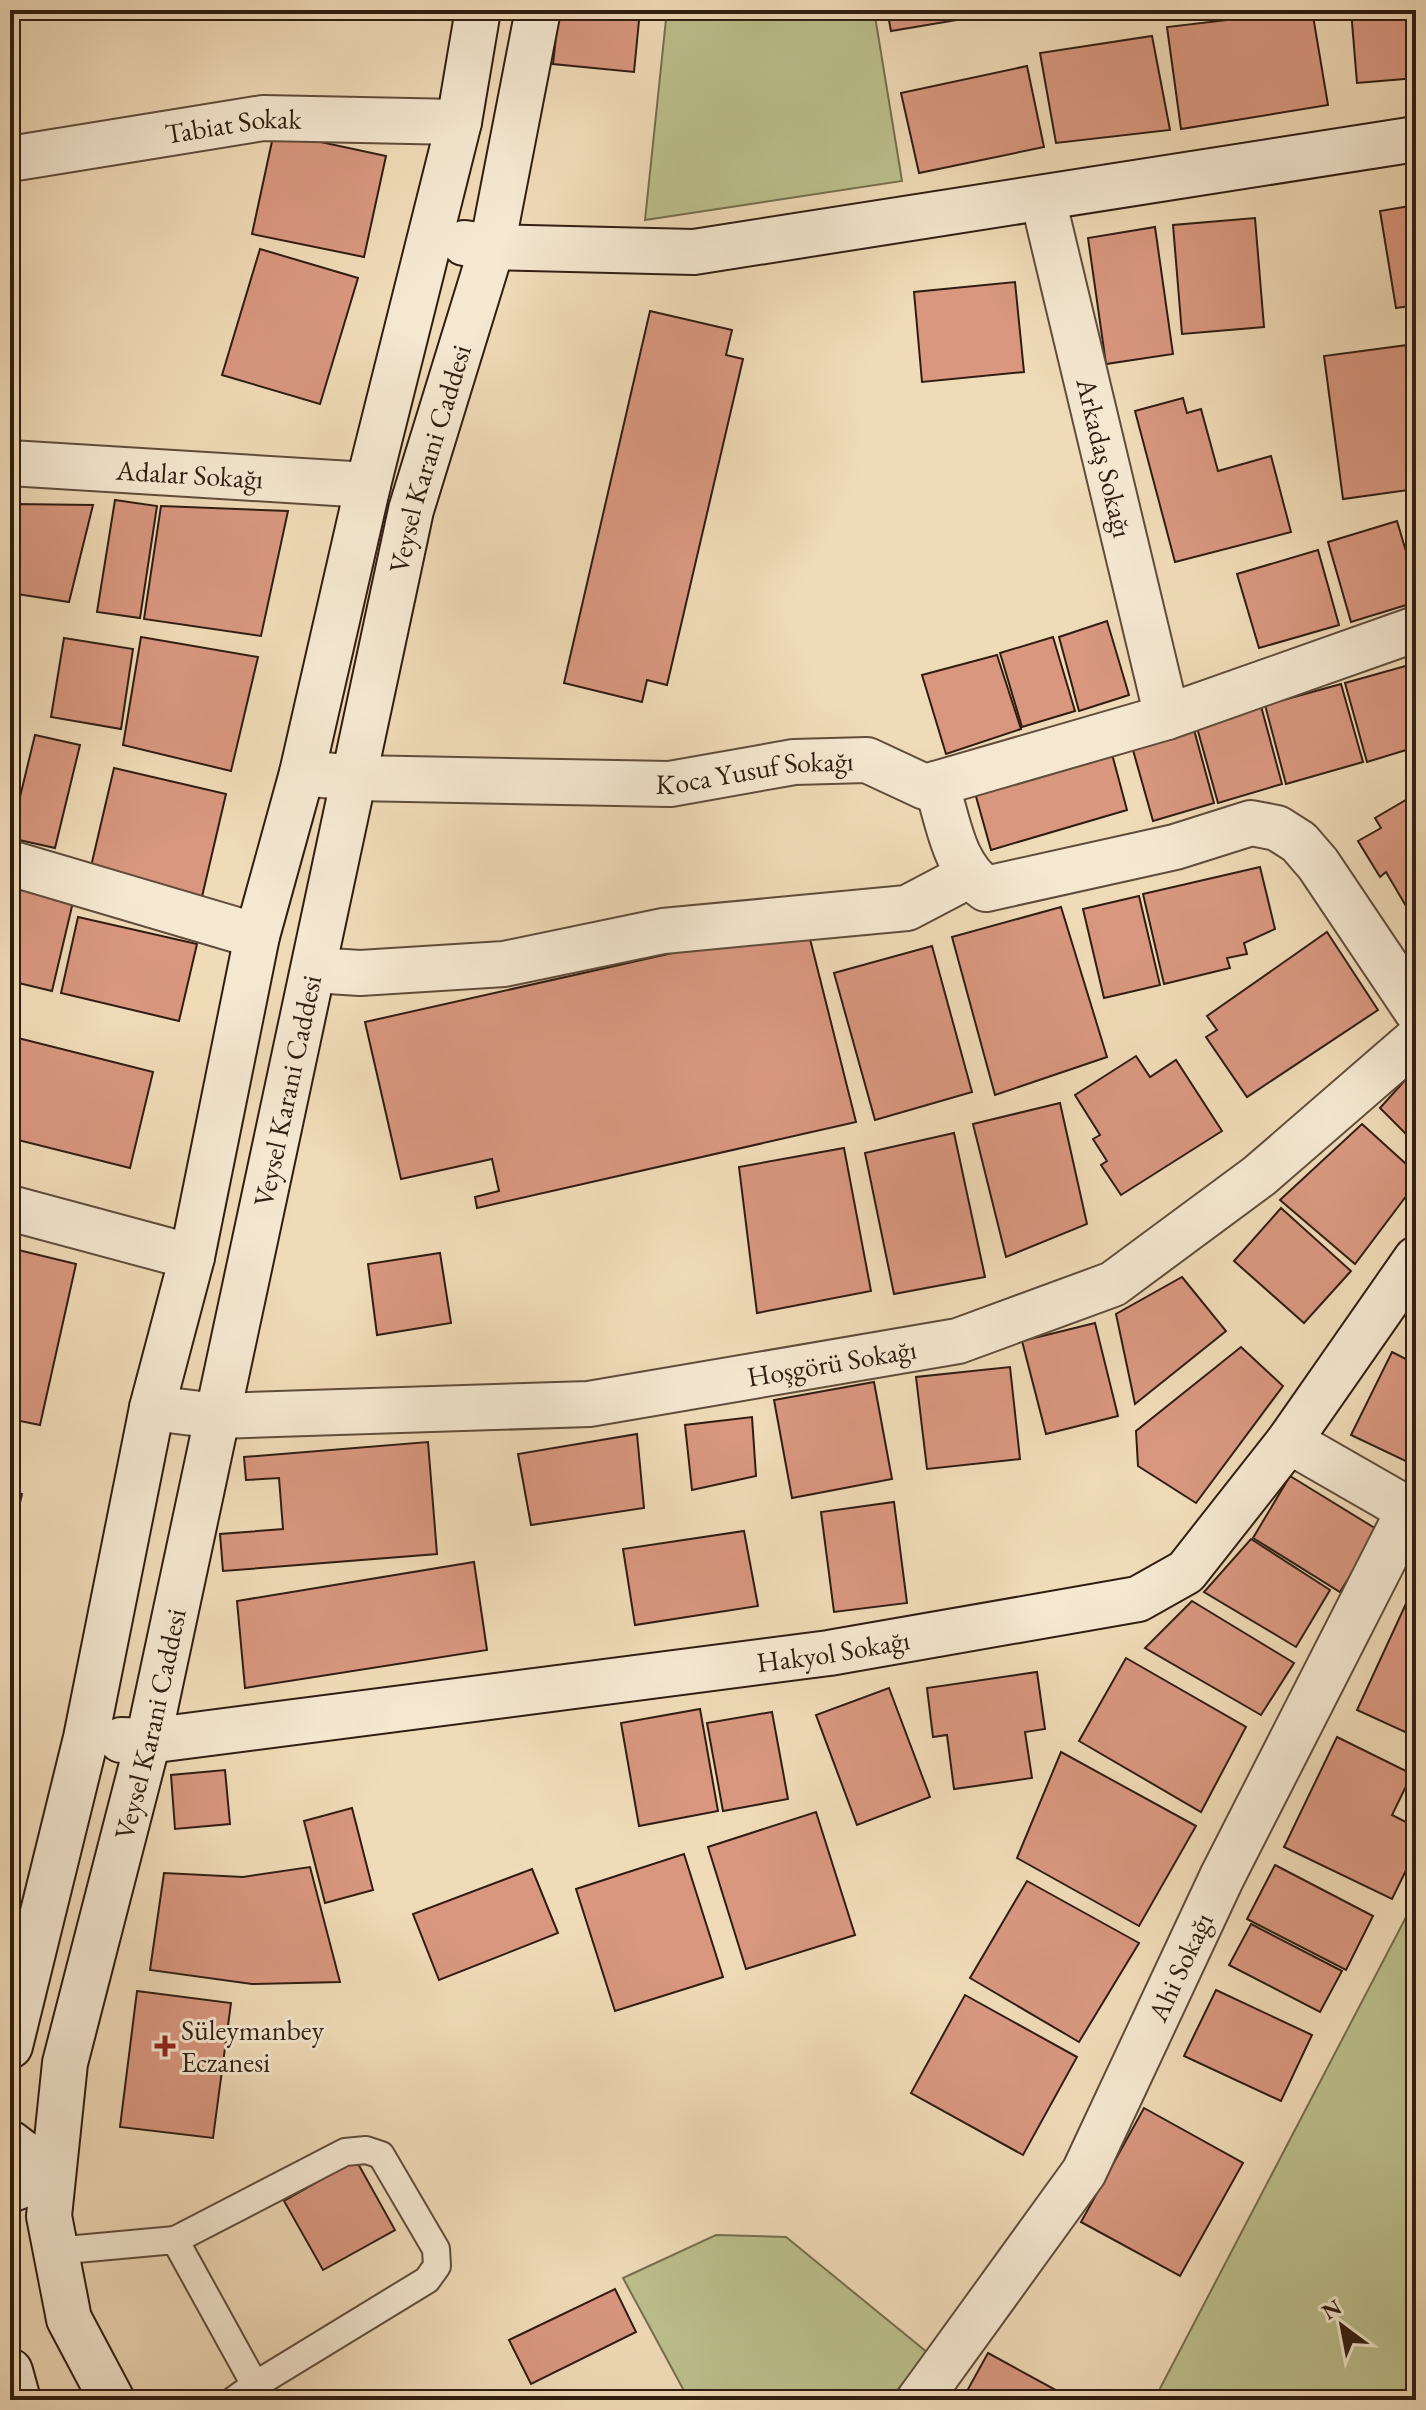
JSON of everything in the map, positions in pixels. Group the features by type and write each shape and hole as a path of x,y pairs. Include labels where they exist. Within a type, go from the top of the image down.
{"street":[{"name":"Veysel Karani Caddesi","path":"13,2026 86,1738 152,1408 192,1257 257,936 302,773 368,485 459,122 478,10"},
{"name":"Veysel Karani Caddesi","path":"112,2400 69,2319 49,2216 65,2063 148,1741 411,510 492,247 538,10"},
{"name":"Tabiat Sokak","path":"10,159 263,118 459,122"},
{"path":"431,238 492,247 694,252 1416,139"},
{"name":"Arkadaş Sokağı","path":"1043,199 1167,717"},
{"name":"Adalar Sokağı","path":"10,463 368,485"},
{"name":"Koca Yusuf Sokağı","path":"302,773 355,778 670,784 794,762 867,760 925,787 1167,717 1416,629"},
{"path":"936,784 957,854 968,876 986,889 1000,889 1175,847 1251,823 1277,828 1299,842 1318,864 1416,1010"},
{"path":"10,863 257,936"},
{"path":"314,970 360,973 504,964 663,931 907,908 968,876"},
{"name":"Hoşgörü Sokağı","path":"152,1408 217,1416 589,1404 958,1341 1113,1284 1259,1176 1416,1040"},
{"path":"10,1208 192,1257"},
{"name":"Hakyol Sokağı","path":"86,1738 148,1741 829,1653 1138,1599 1186,1572 1289,1441 1416,1259"},
{"path":"1289,1441 1412,1513"},
{"name":"Ahi Sokağı","path":"919,2400 1084,2172 1222,1877 1412,1513"},
{"path":"10,2143 51,2174"},
{"path":"10,2190 51,2174"},
{"path":"10,2371 18,2400"}],"lane":[{"path":"55,2251 175,2240 345,2152 366,2150 381,2155 436,2249 437,2266 427,2280 244,2392 175,2240"}],"green space":[{"path":"667,10 874,10 902,181 645,220"},
{"path":"1416,1898 1416,2400 1154,2400"},
{"path":"716,2235 786,2237 928,2353 889,2400 689,2400 623,2278"}],"building":[{"path":"559,10 640,10 634,72 553,64"},
{"path":"887,10 961,10 963,19 891,31"},
{"path":"1312,10 1328,105 1181,129 1167,27"},
{"path":"1351,10 1416,10 1416,78 1357,83"},
{"path":"1152,36 1170,130 1056,143 1040,53"},
{"path":"1027,66 1044,147 919,173 901,93"},
{"path":"274,132 386,156 364,257 252,234"},
{"path":"1416,205 1416,305 1396,308 1380,211"},
{"path":"1255,218 1264,327 1182,334 1173,225"},
{"path":"1155,227 1173,354 1106,364 1088,238"},
{"path":"260,249 358,278 320,404 222,375"},
{"path":"1015,282 1024,372 922,382 914,292"},
{"path":"650,311 732,330 726,355 743,359 667,685 647,680 642,702 564,683"},
{"path":"1415,344 1416,489 1343,499 1324,356"},
{"path":"1183,398 1187,413 1201,409 1218,471 1271,456 1291,532 1175,562 1135,411"},
{"path":"115,500 157,506 140,618 97,612"},
{"path":"14,504 93,505 69,602 10,593 10,520"},
{"path":"161,506 288,511 261,636 144,619"},
{"path":"1397,521 1416,585 1416,602 1351,622 1328,542"},
{"path":"1318,550 1339,625 1259,648 1237,574"},
{"path":"1107,621 1129,695 1079,711 1059,637"},
{"path":"141,637 258,657 231,771 123,745"},
{"path":"1053,637 1075,711 1022,727 1000,653"},
{"path":"64,638 133,649 121,729 51,717"},
{"path":"997,655 1021,729 946,754 922,675"},
{"path":"1416,663 1416,747 1367,762 1345,683"},
{"path":"1341,684 1363,762 1286,784 1265,705"},
{"path":"1261,706 1282,784 1218,803 1196,724"},
{"path":"1193,726 1214,803 1153,821 1131,743"},
{"path":"35,735 80,745 55,848 10,838"},
{"path":"1112,754 1127,810 991,850 975,793"},
{"path":"114,768 226,794 201,901 89,875"},
{"path":"1416,794 1416,923 1386,872 1380,877 1358,841 1381,828 1375,818"},
{"path":"1260,867 1275,929 1244,943 1247,954 1227,958 1230,968 1164,984 1143,894"},
{"path":"10,887 73,902 52,991 10,981"},
{"path":"1139,896 1160,985 1104,998 1083,909"},
{"path":"1061,907 1107,1057 995,1095 952,937"},
{"path":"78,917 197,944 179,1021 61,993"},
{"path":"806,923 856,1122 477,1208 475,1197 499,1191 492,1159 401,1179 365,1022"},
{"path":"1327,932 1378,1010 1247,1097 1206,1037 1217,1030 1207,1016"},
{"path":"932,946 972,1092 875,1120 834,973"},
{"path":"10,1036 153,1072 130,1168 10,1138"},
{"path":"1136,1056 1150,1077 1176,1060 1222,1131 1121,1195 1101,1165 1107,1161 1093,1139 1100,1135 1075,1095"},
{"path":"1416,1068 1416,1144 1380,1108"},
{"path":"1060,1103 1087,1224 1006,1257 973,1124"},
{"path":"1362,1124 1416,1173 1416,1183 1355,1264 1280,1200"},
{"path":"954,1133 985,1277 894,1294 865,1153"},
{"path":"844,1148 871,1291 757,1313 739,1167"},
{"path":"1281,1208 1351,1271 1304,1323 1234,1261"},
{"path":"10,1248 76,1264 40,1425 10,1419"},
{"path":"440,1253 451,1323 377,1335 368,1264"},
{"path":"1182,1277 1226,1331 1135,1404 1116,1314"},
{"path":"1095,1323 1118,1416 1046,1434 1022,1341"},
{"path":"1241,1347 1283,1386 1196,1503 1138,1466 1136,1431"},
{"path":"1392,1352 1416,1364 1416,1466 1351,1435"},
{"path":"1010,1367 1020,1459 927,1469 916,1377"},
{"path":"874,1382 892,1479 792,1498 774,1400"},
{"path":"752,1417 756,1476 692,1490 685,1425"},
{"path":"637,1434 644,1508 531,1525 518,1454"},
{"path":"428,1442 437,1554 223,1571 220,1534 283,1529 279,1478 246,1480 244,1457"},
{"path":"1290,1476 1378,1530 1340,1592 1253,1538"},
{"path":"10,1491 22,1494 10,1546"},
{"path":"894,1502 907,1603 834,1612 821,1512"},
{"path":"744,1531 758,1606 635,1625 623,1549"},
{"path":"1251,1539 1330,1590 1296,1647 1204,1592"},
{"path":"474,1562 487,1650 245,1688 237,1601"},
{"path":"1416,1582 1416,1737 1357,1710"},
{"path":"1192,1601 1294,1663 1261,1715 1145,1648"},
{"path":"1126,1658 1246,1727 1201,1812 1079,1741"},
{"path":"1037,1672 1045,1729 1025,1732 1032,1778 954,1789 947,1735 933,1737 927,1688"},
{"path":"889,1688 930,1797 857,1825 816,1715"},
{"path":"700,1709 718,1811 639,1826 621,1723"},
{"path":"772,1712 788,1799 723,1811 707,1723"},
{"path":"1337,1737 1412,1774 1392,1815 1416,1827 1416,1850 1392,1899 1284,1847"},
{"path":"1061,1752 1196,1826 1139,1926 1017,1858"},
{"path":"225,1770 230,1824 175,1829 171,1775"},
{"path":"352,1808 373,1890 325,1903 304,1821"},
{"path":"816,1812 855,1935 746,1969 708,1847"},
{"path":"684,1854 723,1977 615,2011 576,1889"},
{"path":"1275,1865 1373,1916 1346,1970 1247,1919"},
{"path":"310,1867 340,1982 252,1984 150,1970 164,1873 243,1877"},
{"path":"532,1869 558,1933 439,1980 413,1914"},
{"path":"1027,1881 1139,1943 1079,2042 970,1978"},
{"path":"1251,1924 1342,1971 1320,2012 1229,1965"},
{"path":"1216,1990 1312,2035 1281,2101 1184,2056"},
{"path":"137,1991 231,2003 213,2138 120,2127"},
{"path":"965,1995 1077,2057 1023,2155 911,2093"},
{"path":"1144,2108 1243,2163 1180,2276 1081,2222"},
{"path":"356,2160 395,2230 323,2270 284,2201"},
{"path":"615,2289 636,2332 531,2384 509,2340"},
{"path":"988,2353 1074,2400 962,2400"}],"place":[{"name":"Süleymanbey Eczanesi","path":"165,2046"}]}
